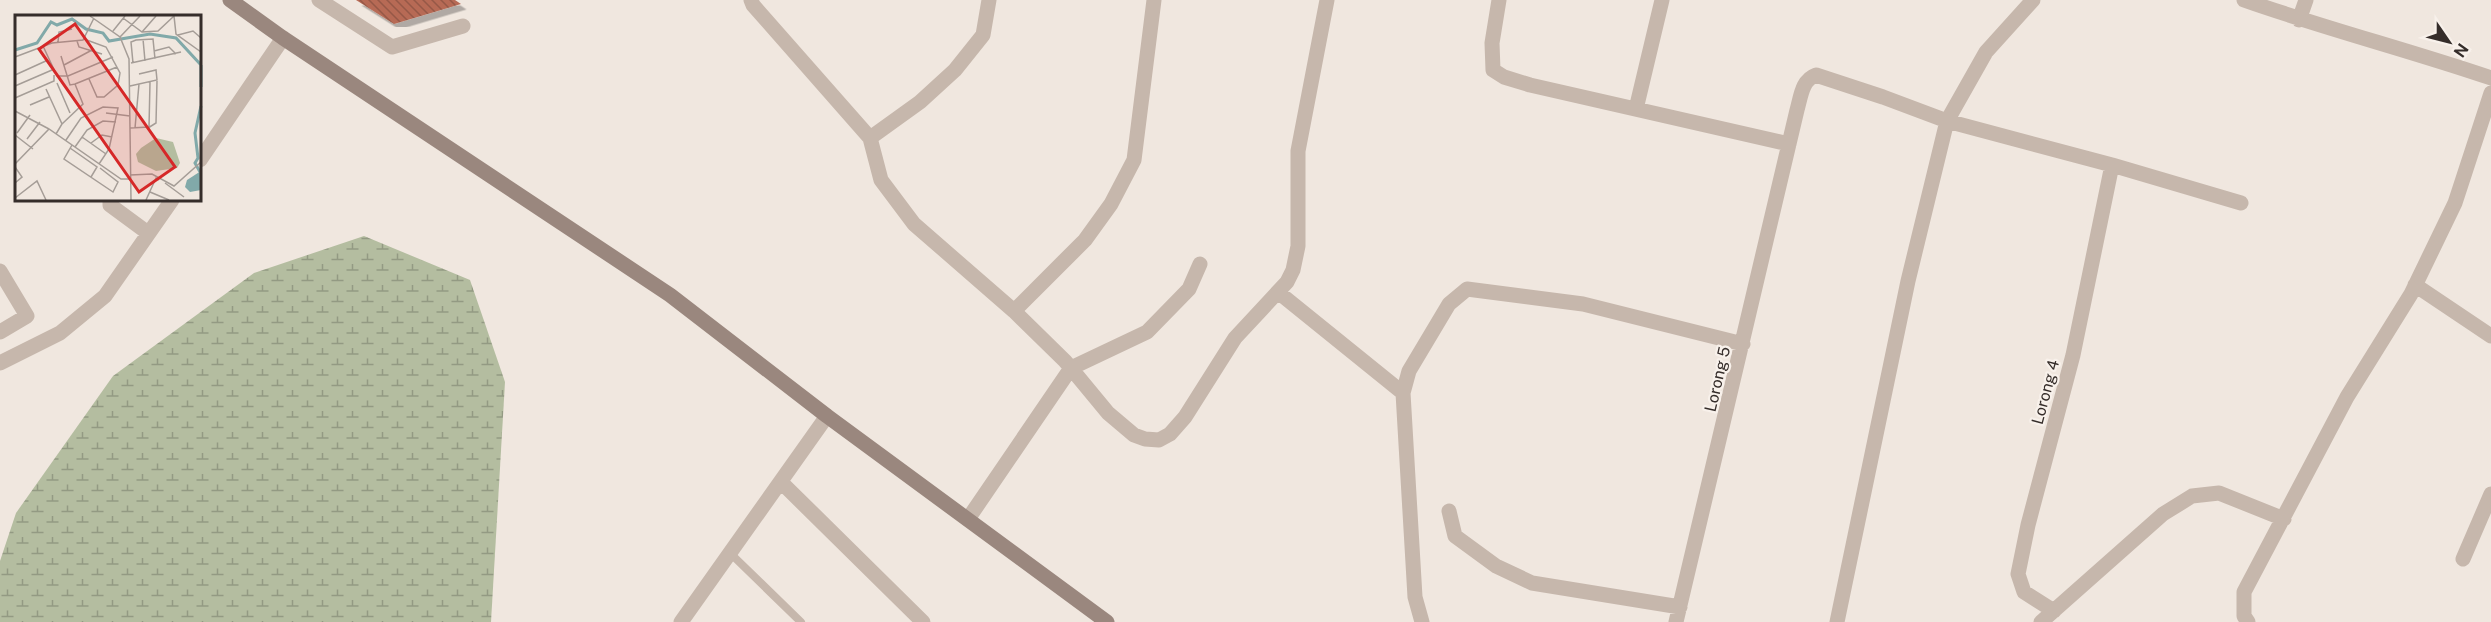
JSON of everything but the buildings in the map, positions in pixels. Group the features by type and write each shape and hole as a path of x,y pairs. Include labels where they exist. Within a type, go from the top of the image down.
{"street":[{"path":"230,0 283,38 670,295 827,416 1107,622"},
{"path":"319,0 392,47 463,26"},
{"path":"751,0 870,138 880,180 915,224 1014,311 1071,368 1108,413 1134,435 1144,439 1159,440 1170,434 1185,417 1235,338 1278,292 1293,270 1298,246 1298,151 1327,0"},
{"path":"870,138 920,102 955,70 983,35 989,0"},
{"path":"1014,311 1085,240 1111,204 1134,160 1154,0"},
{"path":"1499,0 1492,43 1493,70 1504,77 1530,85 1789,144"},
{"path":"1636,109 1662,0"},
{"path":"1837,622 1908,281 1947,122 1986,52 2033,0"},
{"path":"2244,0 2299,20 2415,52 2491,78"},
{"path":"2299,20 2306,0"},
{"path":"201,159 283,38"},
{"name":"Lorong 5","path":"1678,615 1805,81 1816,75 1883,96 1947,122 2112,165 2241,203"},
{"path":"2243,620 2244,592 2347,397 2415,285 2455,203 2491,93"},
{"name":"Lorong 4","path":"2054,611 2025,592 2018,574 2028,525 2073,355 2112,165"},
{"path":"110,201 110,205 148,234"},
{"path":"0,363 60,333 105,296 171,201"},
{"path":"968,519 1071,368 1147,332 1189,289 1200,264"},
{"path":"0,271 27,316 0,332"},
{"path":"2415,285 2491,336"},
{"path":"1422,622 1415,597 1402,393 1409,371 1449,304 1467,289 1583,304 1743,344"},
{"path":"1278,292 1402,393"},
{"path":"681,622 782,483 827,416"},
{"path":"782,483 923,622"},
{"path":"2041,622 2163,514 2192,496 2219,493 2284,519"},
{"path":"2463,559 2491,494"},
{"path":"1449,511 1455,536 1496,566 1532,583 1678,615"}],"lane":[{"path":"730,553 801,622"}],"green space":[{"path":"364,236 470,280 505,382 491,622 0,622 0,561 16,513 113,376 254,273"}]}
